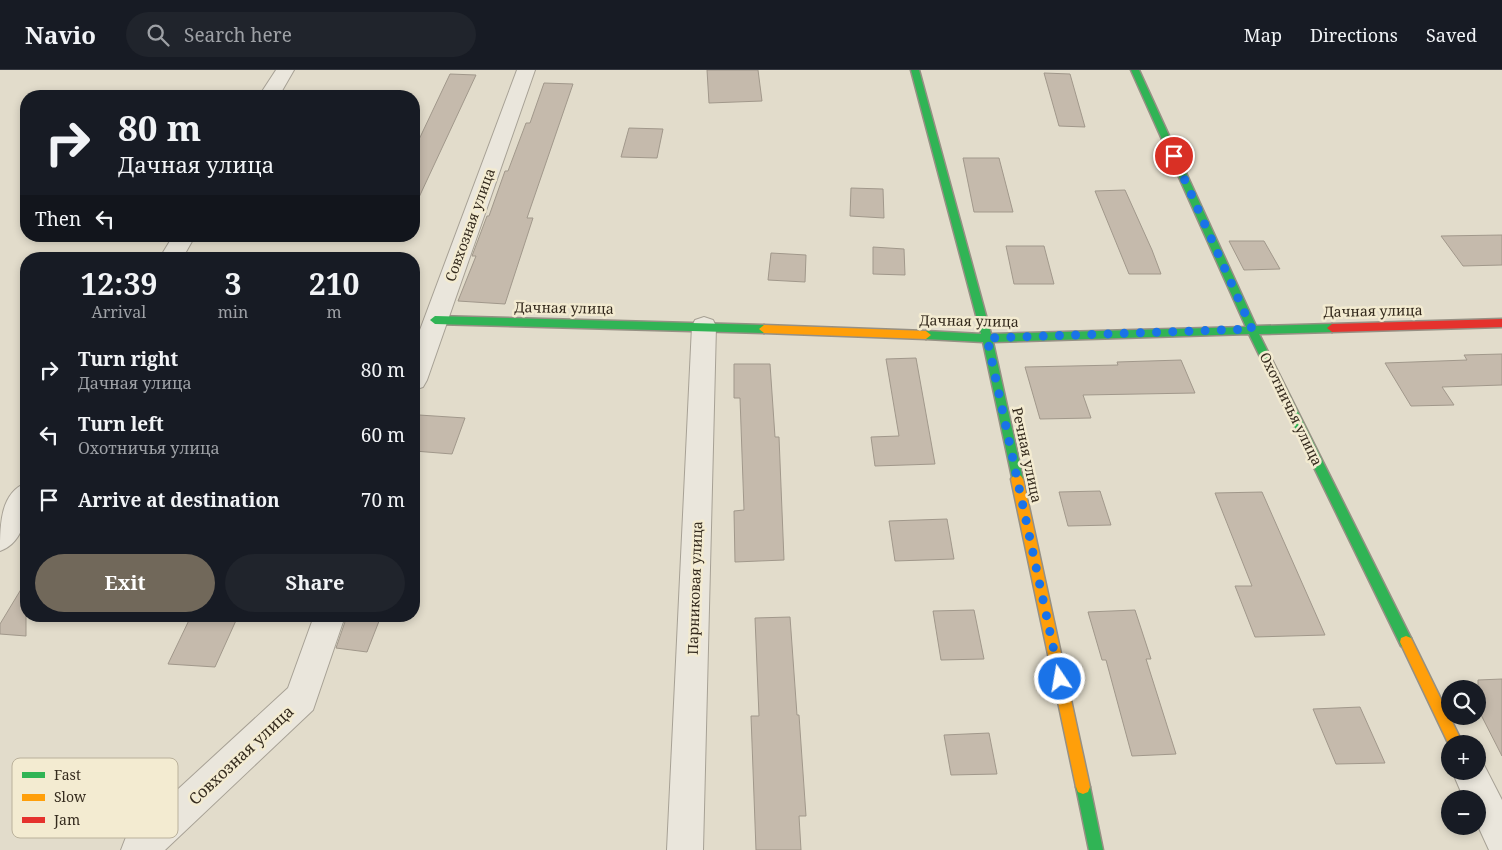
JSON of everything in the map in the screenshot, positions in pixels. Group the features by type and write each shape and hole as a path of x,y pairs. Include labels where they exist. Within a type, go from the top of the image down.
{"street":[{"path":"273,90 285,70"},
{"name":"Совхозная улица","path":"420,363 526,70"},
{"name":"Речная улица","path":"915,70 987,338 1096,850"},
{"name":"Охотничья улица","path":"1135,70 1252,329 1452,735"},
{"name":"Дачная улица","path":"435,320 704,326 987,338 1502,323"},
{"name":"Парниковая улица","path":"685,850 704,326"},
{"path":"0,538 20,505"},
{"name":"Совхозная улица","path":"178,814 301,699 328,622"},
{"path":"1473,780 1502,838"},
{"name":"Совхозная улица","path":"139,850 152,838"}],"building":[{"path":"707,70 758,70 762,101 709,103"},
{"path":"1044,73 1070,74 1085,127 1059,126"},
{"path":"450,74 476,75 420,195 420,137"},
{"path":"544,83 573,84 527,218 533,218 505,304 458,301 476,256 472,256 487,216 489,216 505,171 508,171 526,123 530,123"},
{"path":"629,128 663,129 657,158 621,157"},
{"path":"963,158 999,158 1013,212 974,212"},
{"path":"851,188 883,189 884,218 850,216"},
{"path":"1125,190 1161,274 1129,274 1095,191"},
{"path":"1502,235 1502,265 1463,266 1441,236"},
{"path":"1229,241 1264,241 1280,269 1244,270"},
{"path":"1006,246 1044,246 1054,284 1014,284"},
{"path":"873,247 904,249 905,275 873,274"},
{"path":"771,253 806,255 805,282 768,280"},
{"path":"1502,354 1502,385 1442,387 1454,405 1411,406 1385,363 1467,360 1464,355"},
{"path":"916,358 935,464 875,466 871,437 899,436 886,359"},
{"path":"1181,360 1195,393 1083,395 1091,418 1040,419 1025,367 1118,365 1117,362"},
{"path":"734,364 770,364 775,437 779,437 784,560 735,562 734,511 744,510 740,398 734,398"},
{"path":"420,415 465,418 452,454 420,451"},
{"path":"1100,491 1111,525 1068,526 1059,492"},
{"path":"1262,492 1325,635 1255,637 1235,586 1252,586 1215,493"},
{"path":"947,519 954,559 895,561 889,521"},
{"path":"20,591 20,622 26,622 26,636 0,634 0,624"},
{"path":"974,610 984,659 941,660 933,611"},
{"path":"1135,610 1151,659 1146,659 1176,754 1132,756 1106,660 1102,660 1088,612"},
{"path":"790,617 806,816 799,816 801,850 756,850 751,716 759,716 755,618"},
{"path":"188,622 235,622 215,667 168,664"},
{"path":"345,622 379,622 367,652 336,648"},
{"path":"1502,679 1502,756 1486,725 1486,680 1478,680"},
{"path":"1360,707 1385,763 1336,764 1313,709"},
{"path":"989,733 997,774 951,775 944,735"}],"traffic: fast":[{"path":"915,70 987,338 1017,479"},
{"path":"1135,70 1252,329 1406,642"},
{"path":"435,320 764,329"},
{"path":"926,335 987,338 1332,328"},
{"path":"1083,787 1096,850"}],"traffic: slow":[{"path":"764,329 926,335"},
{"path":"1017,479 1083,787"},
{"path":"1406,642 1452,735"}],"traffic: jam":[{"path":"1332,328 1502,323"}],"route":[{"path":"1060,679 987,338 1252,329 1174,156"}]}
